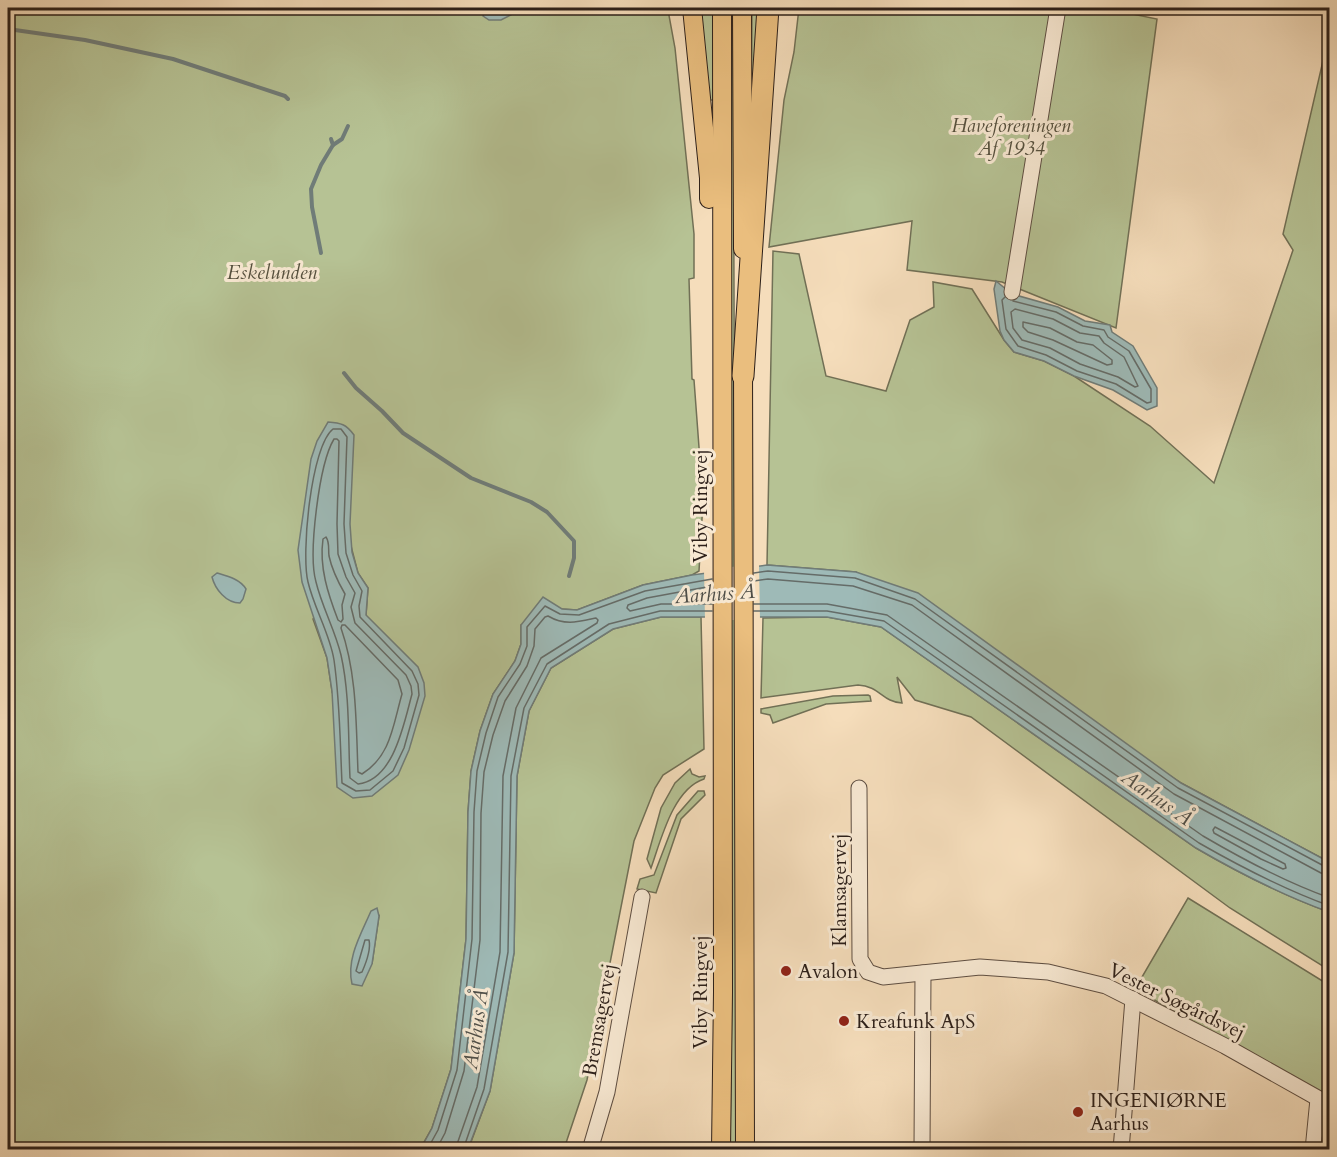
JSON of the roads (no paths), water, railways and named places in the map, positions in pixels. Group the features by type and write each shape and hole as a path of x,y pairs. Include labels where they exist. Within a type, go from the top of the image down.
{"highway":[{"path":"743,376 768,8"}],"main road":[{"path":"692,8 709,178 711,368 722,482"},
{"name":"Viby Ringvej","path":"721,1149 723,992 722,8"},
{"path":"742,8 745,1149"}],"street":[{"path":"1012,292 1058,8"},
{"name":"Klamsagervej","path":"860,788 860,958 868,972 884,977 923,973"},
{"name":"Bremsagervej","path":"590,1149 607,1092 642,897"},
{"name":"Vester Søgårdsvej","path":"923,973 980,967 1048,972 1106,986 1225,1046 1324,1102"},
{"path":"922,1149 923,973"},
{"path":"1121,1149 1133,999"},
{"path":"1312,1149 1324,1102"}],"water":[{"path":"486,8 524,8 501,20 489,20 483,16"},
{"path":"996,281 1012,294 1058,307 1085,321 1110,325 1112,332 1133,346 1157,388 1157,406 1147,410 1113,390 1074,376 1044,361 1014,352 1000,331 994,289"},
{"path":"328,422 343,425 354,435 350,524 352,552 358,573 368,588 366,615 418,667 424,683 425,696 409,750 398,775 372,796 353,798 337,787 332,691 327,658 302,582 298,550 311,459 317,441"},
{"name":"Aarhus Å","path":"767,565 856,572 918,593 1181,783 1329,862 1329,912 1261,883 1196,848 881,627 827,617 661,617 613,629 551,668 529,711 517,776 514,953 490,1091 468,1149 420,1150 432,1128 451,1069 466,939 471,771 480,731 493,694 515,661 521,644 521,625 543,597 562,609 577,610 643,585 692,575"},
{"path":"217,573 233,578 246,589 240,603 230,601 218,590 212,577"},
{"path":"377,908 379,916 372,964 362,986 352,984 351,965 355,947 371,911"}],"waterway":[{"path":"8,29 85,40 173,59 285,96 288,99"},
{"path":"333,145 342,139 348,126"},
{"path":"321,253 311,189 333,145 331,139"},
{"path":"344,373 356,388 403,433 471,478 531,502 547,512 574,541 574,558 569,576"}],"place":[{"name":"Avalon","path":"786,971"},
{"name":"Kreafunk ApS","path":"844,1021"},
{"name":"INGENIØRNE Aarhus","path":"1078,1112"}],"park label":[{"name":"Haveforeningen Af 1934","path":"1011,136"},
{"name":"Eskelunden","path":"272,272"}]}
